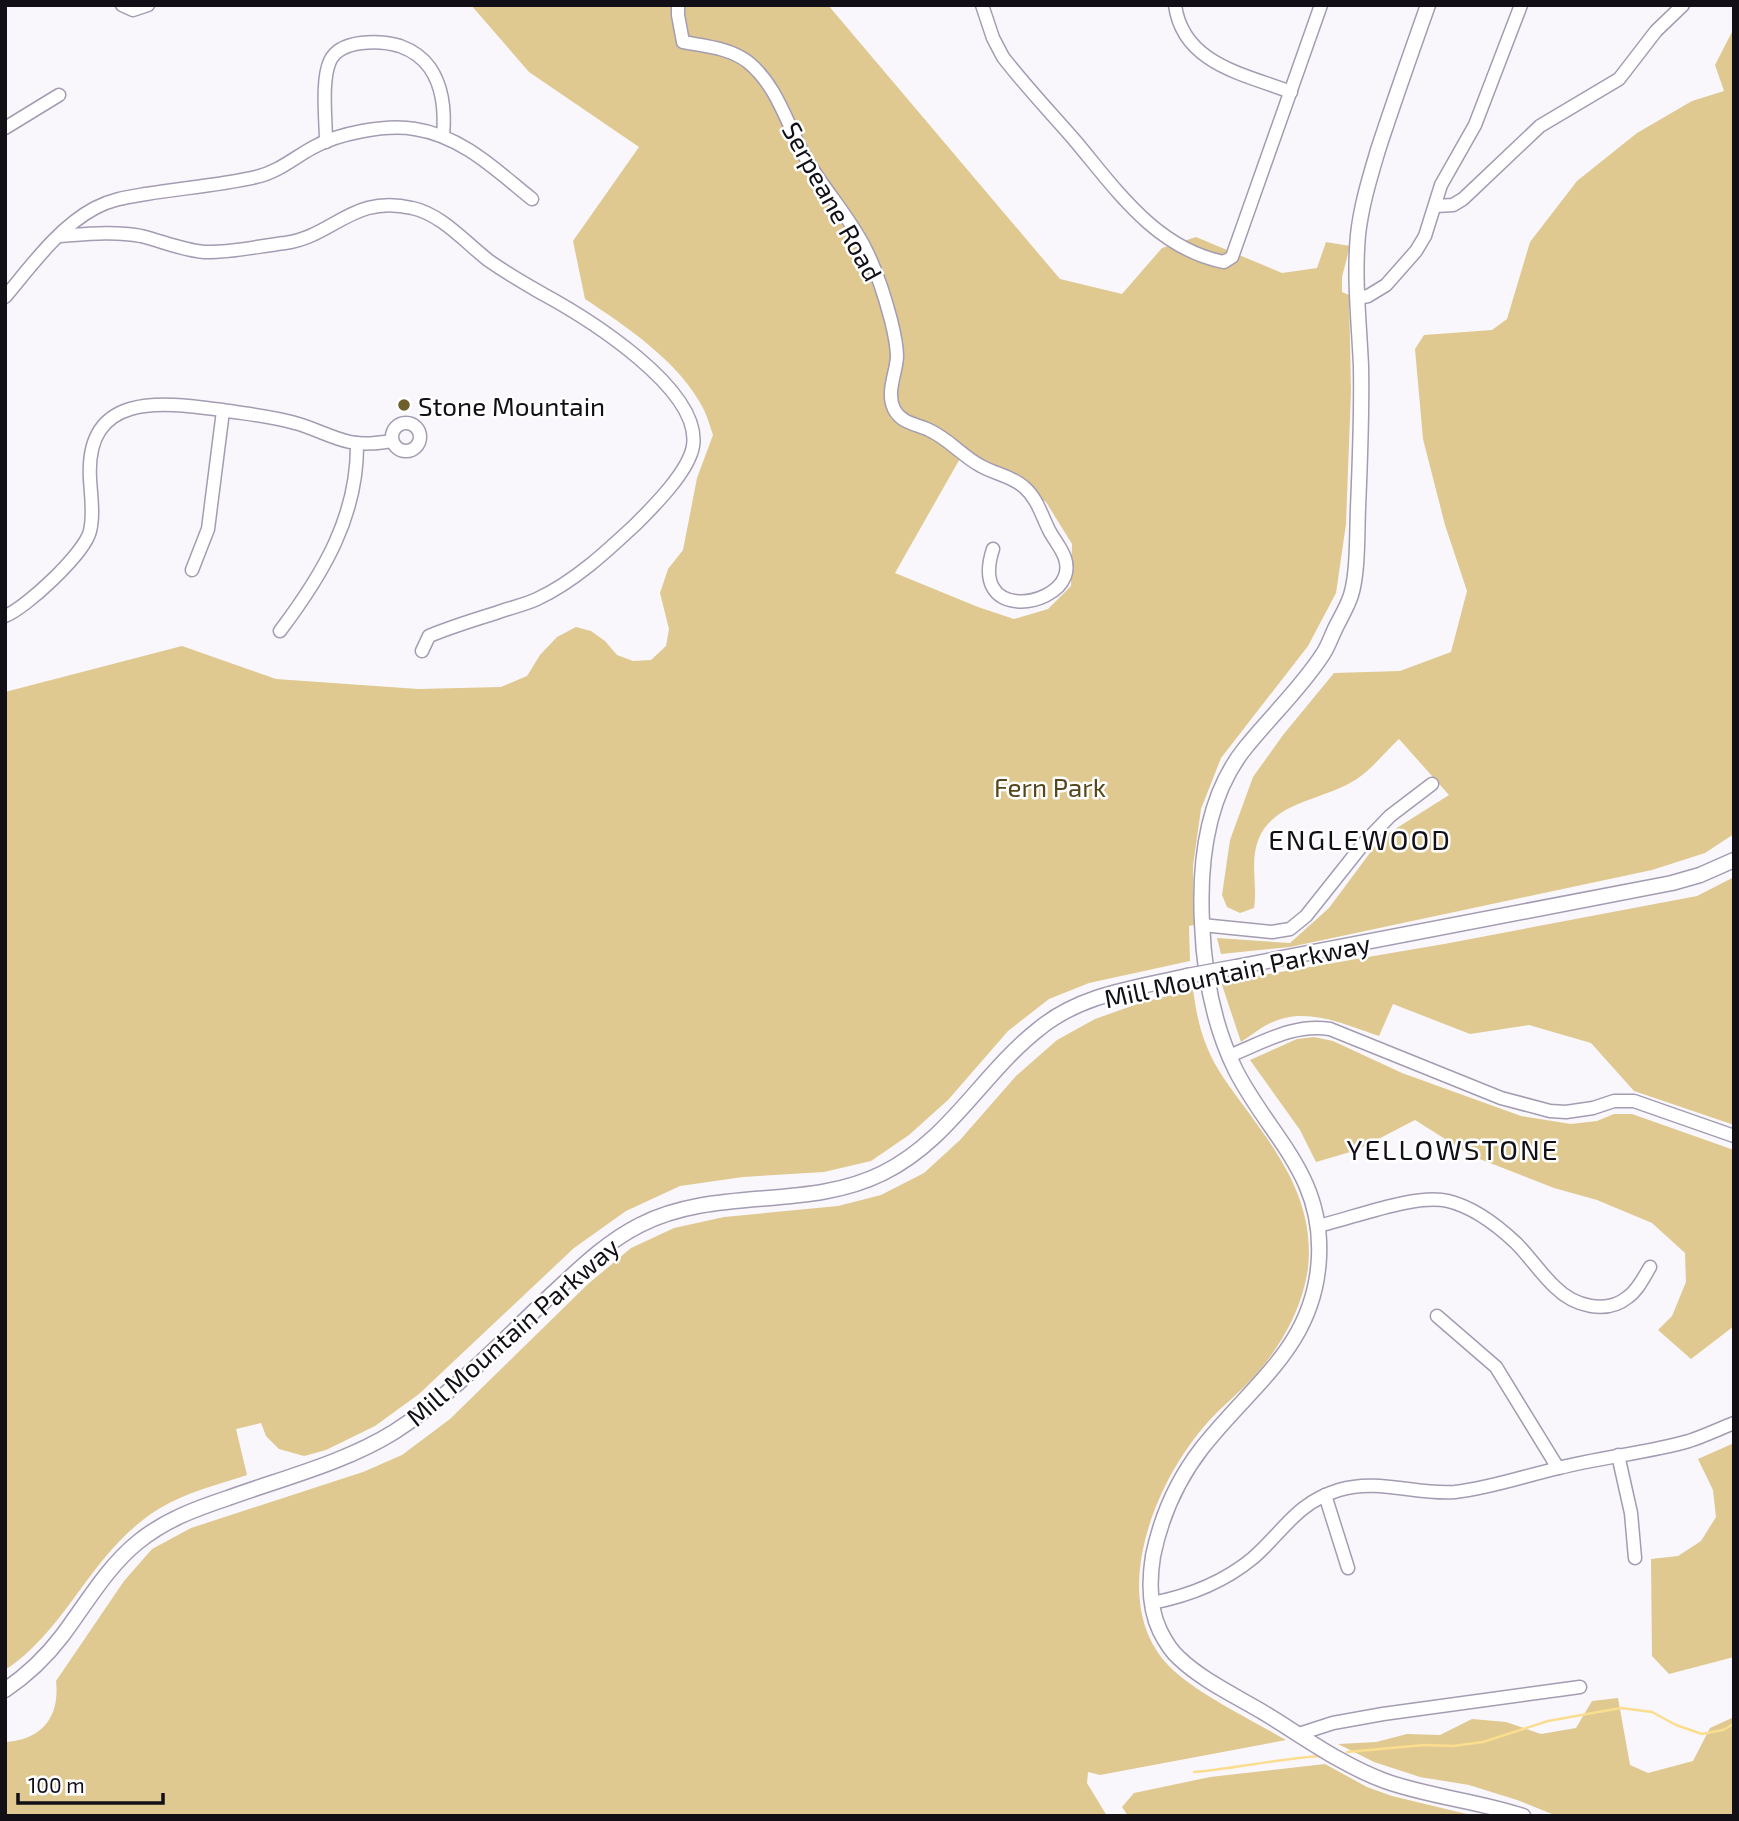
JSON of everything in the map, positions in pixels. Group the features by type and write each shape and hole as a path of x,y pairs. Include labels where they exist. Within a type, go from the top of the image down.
{"street":[{"path":"127,8 148,5"},
{"name":"Serpeane Road","path":"678,5 683,42 726,50 758,72 782,108 807,161 866,250 877,275 896,340 896,367 890,398 897,413 907,422 942,437 979,466 1021,484 1035,499 1062,551 1067,566 1065,575 1057,587 1036,598 1015,601 1003,598 993,590 989,582 993,549"},
{"path":"982,5 998,47 1022,81 1121,197 1156,230 1192,252 1224,262 1232,257 1321,5"},
{"path":"1175,5 1180,24 1189,41 1209,60 1291,92"},
{"path":"1429,5 1401,77 1363,205 1358,234 1361,423 1352,594 1323,654 1244,749 1220,791 1207,835 1201,895 1204,962 1214,1014 1239,1077 1300,1170 1314,1204 1318,1226 1317,1276 1307,1315 1280,1362 1213,1435 1182,1477 1161,1525 1150,1582 1152,1603 1160,1632 1179,1658 1191,1668 1368,1774 1388,1782 1523,1816"},
{"path":"1357,298 1368,296 1385,285 1416,251 1425,236 1441,185 1475,125 1521,5"},
{"path":"1436,206 1453,205 1463,199 1540,126 1607,88 1627,71 1656,31 1684,5"},
{"path":"326,142 325,105 329,64 342,48 363,44 386,43 400,46 412,52 430,68 440,91 443,136"},
{"path":"5,128 60,95"},
{"path":"5,297 59,236 82,217 111,201 256,177 271,172 314,146 341,136 412,128 443,136 472,152 532,200"},
{"path":"59,236 118,233 190,250 220,251 303,238 345,215 364,208 387,205 410,207 432,216 519,281 584,317 623,345 673,392 692,422 694,433 691,453 683,469 645,515 564,586 534,601 429,636 422,651"},
{"path":"5,616 15,612 36,594 85,544 92,523 89,469 95,441 107,422 126,410 157,403 295,423 357,443 392,440"},
{"path":"192,570 208,529 223,411"},
{"path":"279,631 329,557 338,538 354,493 357,443"},
{"path":"1202,925 1272,932 1290,929 1306,916 1364,843 1391,816 1432,784"},
{"name":"Mill Mountain Parkway","path":"5,1690 40,1662 120,1558 153,1530 187,1512 363,1449 397,1430 436,1402 572,1276 622,1235 642,1224 685,1208 712,1202 837,1189 882,1173 906,1160 938,1135 1021,1044 1060,1014 1108,994 1187,976 1649,888 1700,875 1734,860"},
{"path":"1229,1056 1290,1031 1319,1027 1343,1033 1392,1055 1525,1105 1566,1112 1581,1111 1614,1101 1634,1101 1734,1136"},
{"path":"1318,1226 1424,1199 1445,1200 1458,1204 1496,1227 1515,1242 1555,1287 1588,1306 1601,1307 1621,1302 1635,1290 1650,1267"},
{"path":"1437,1317 1496,1367 1558,1468"},
{"path":"1152,1603 1198,1591 1240,1568 1267,1545 1303,1507 1325,1495 1368,1485 1428,1492 1474,1490 1558,1468 1689,1440 1734,1423"},
{"path":"1618,1455 1631,1513 1635,1558"},
{"path":"1325,1495 1348,1568"},
{"path":"1299,1734 1333,1723 1383,1714 1580,1687"}],"green space":[{"name":"Fern Park","path":"471,5 828,5 1060,279 1122,294 1162,248 1196,237 1282,273 1317,268 1326,242 1350,246 1342,277 1342,292 1349,295 1351,391 1346,524 1336,593 1308,646 1221,758 1201,809 1193,866 1194,925 1189,926 1190,961 1089,983 1049,999 1008,1031 948,1100 909,1135 871,1161 824,1172 743,1177 680,1186 626,1211 574,1248 419,1394 375,1426 326,1450 304,1456 279,1449 266,1436 261,1423 236,1429 247,1475 177,1499 139,1523 104,1559 42,1638 5,1670 5,692 182,646 276,679 418,689 501,687 527,676 540,655 557,637 576,627 591,631 605,641 617,655 633,661 651,660 666,646 669,629 660,593 668,569 683,550 697,478 713,435 704,410 682,377 652,347 585,299 573,241 639,147 529,72","holes":["966,448 1046,502 1072,544 1071,586 1048,609 1014,619 895,573"]},
{"path":"1734,28 1734,834 1705,853 1652,870 1290,947 1221,954 1217,938 1290,943 1329,908 1381,838 1449,795 1399,739 1357,779 1275,817 1266,826 1256,847 1254,908 1240,913 1227,907 1222,895 1230,840 1253,777 1283,735 1334,673 1400,671 1451,652 1467,591 1445,525 1423,439 1415,349 1424,335 1492,330 1507,319 1530,242 1577,181 1637,133 1692,101 1724,91 1715,65"},
{"path":"1734,877 1734,1125 1634,1091 1591,1043 1529,1025 1470,1034 1393,1004 1379,1036 1342,1023 1303,1016 1273,1022 1241,1042 1221,982 1444,944 1697,896"},
{"path":"1193,990 1202,1033 1214,1062 1270,1142 1292,1181 1306,1222 1308,1268 1297,1310 1276,1349 1202,1429 1167,1482 1144,1545 1139,1578 1141,1610 1151,1640 1169,1666 1180,1676 1208,1696 1286,1740 1100,1775 1088,1772 1087,1783 1107,1816 5,1816 5,1742 29,1737 46,1724 55,1705 56,1681 124,1581 152,1549 191,1528 363,1472 402,1455 450,1419 588,1284 631,1248 674,1228 724,1217 838,1206 881,1195 924,1173 960,1140 1016,1076 1057,1040 1095,1019 1143,1002"},
{"path":"1314,1037 1333,1041 1402,1073 1521,1116 1571,1124 1597,1121 1614,1114 1632,1114 1734,1150 1734,1326 1691,1359 1658,1330 1672,1316 1686,1282 1685,1253 1652,1223 1597,1200 1554,1188 1472,1156 1415,1120 1357,1150 1316,1162 1300,1130 1250,1060 1297,1039"},
{"path":"1734,1443 1734,1657 1669,1674 1652,1656 1651,1559 1678,1556 1701,1541 1716,1517 1713,1490 1698,1459"},
{"path":"1618,1698 1630,1765 1648,1773 1693,1761 1710,1728 1734,1717 1734,1816 1557,1816 1469,1785 1420,1777 1374,1762 1338,1744 1376,1742 1407,1734 1440,1735 1472,1719 1506,1722 1541,1734 1576,1728 1592,1701"},
{"path":"1325,1764 1367,1787 1392,1796 1475,1816 1128,1816 1122,1807 1134,1793 1210,1777"}],"waterway":[{"path":"1347,1752 1483,1742 1548,1721 1621,1708 1652,1712 1676,1725 1702,1734 1723,1730 1734,1724"},
{"path":"1194,1772 1321,1756"}],"place":[{"name":"Stone Mountain","path":"404,405"}],"district":[{"name":"ENGLEWOOD","path":"1360,839"},
{"name":"YELLOWSTONE","path":"1453,1149"}]}
